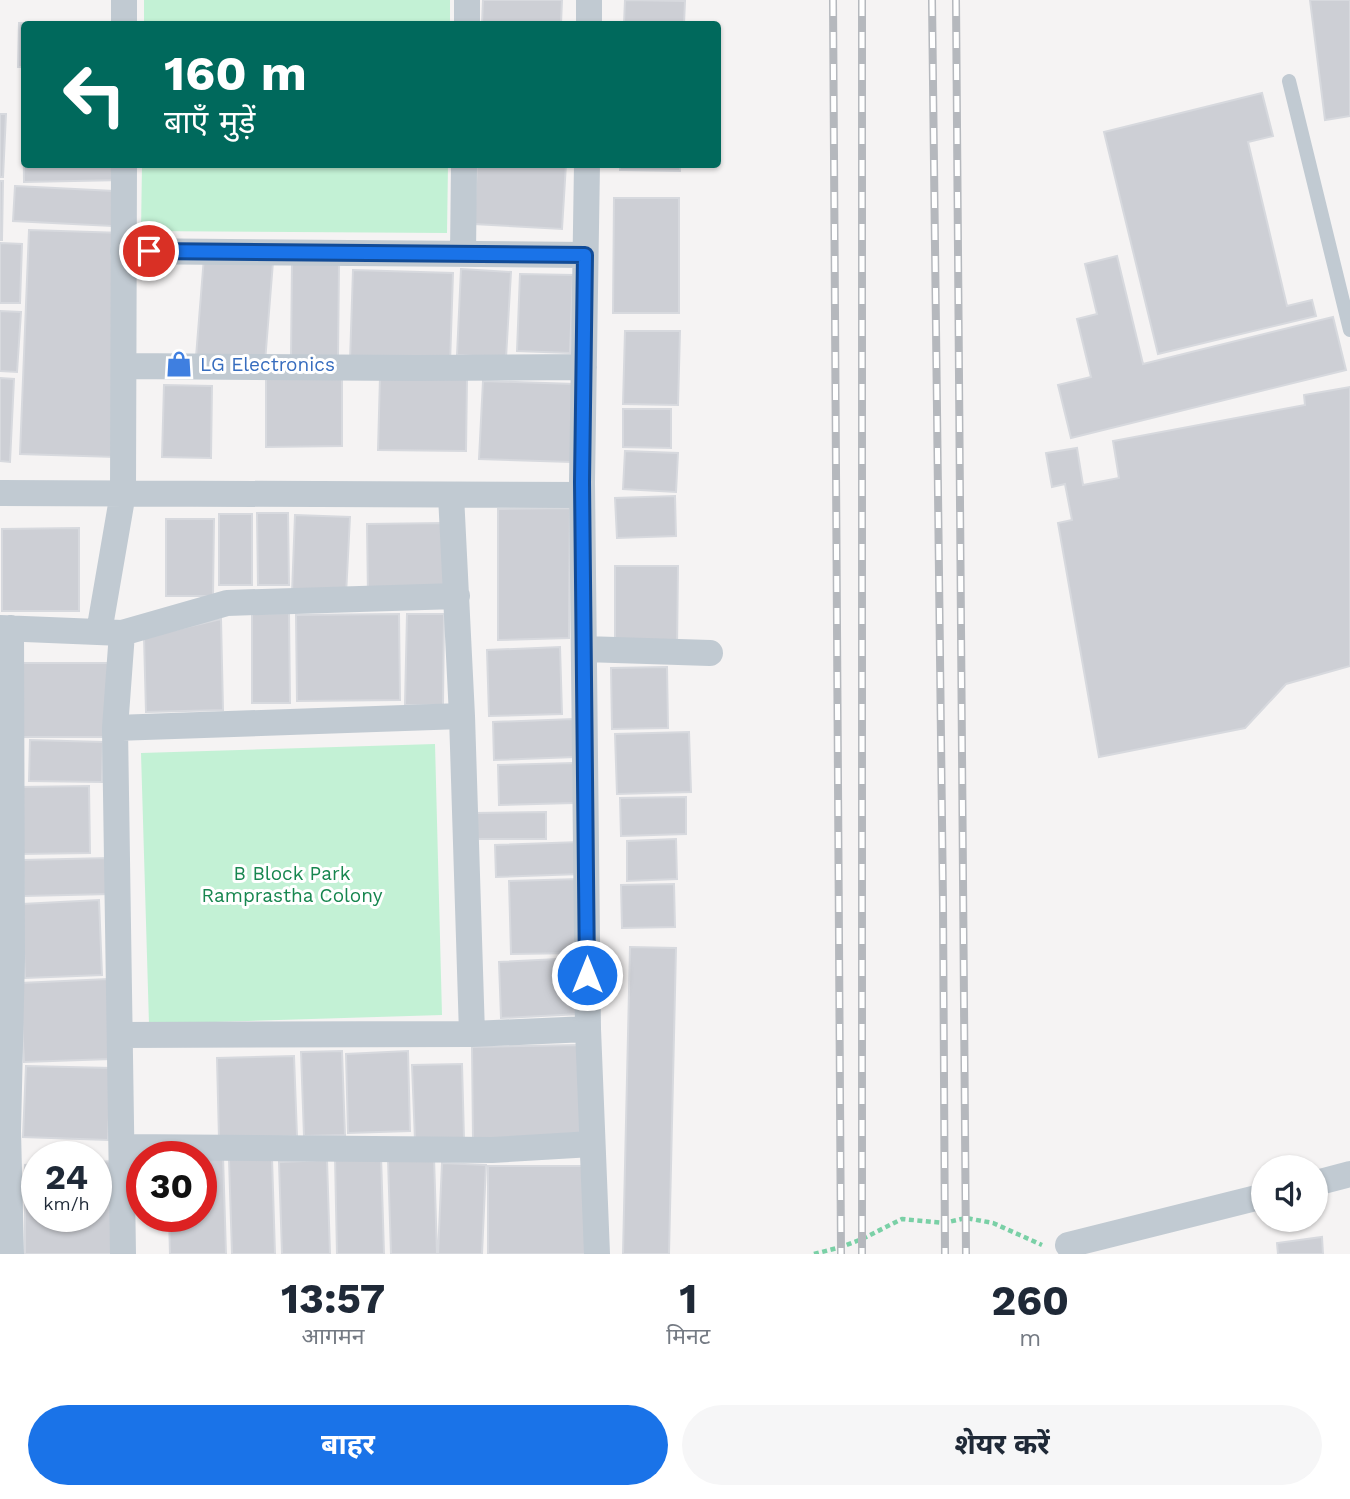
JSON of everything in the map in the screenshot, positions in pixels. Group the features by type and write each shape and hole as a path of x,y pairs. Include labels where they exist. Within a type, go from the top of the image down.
{"street":[{"path":"124,0 124,21"},
{"path":"467,0 467,21"},
{"path":"589,0 589,21"},
{"path":"124,168 123,494 111,633 124,1254"},
{"path":"463,254 464,168"},
{"path":"587,168 582,495 588,1029 597,1254"},
{"path":"123,251 585,255"},
{"path":"124,366 584,367"},
{"path":"0,493 582,495"},
{"path":"451,495 462,716 472,1034"},
{"path":"11,1254 8,1131 12,957 5,628 111,633 227,603 457,596"},
{"path":"584,649 710,653"},
{"path":"115,728 462,716"},
{"path":"120,1035 472,1034 588,1029"},
{"path":"122,1147 492,1150 592,1144"},
{"path":"1328,1180 1350,1174"},
{"path":"1068,1245 1251,1199"}],"lane":[{"path":"1289,81 1350,330"}],"path":[{"path":"814,1254 862,1239 902,1219 944,1223 966,1218 993,1223 1050,1248 1068,1245"}],"green space":[{"path":"144,0 450,0 450,21 144,21"},
{"path":"142,168 448,168 447,233 141,231"},
{"name":"B Block Park Ramprastha Colony","path":"435,744 442,1015 149,1024 141,753"}],"building":[{"path":"483,0 562,0 561,21 482,21"},
{"path":"625,0 685,1 684,21 624,21"},
{"path":"1310,0 1350,0 1350,116 1325,120"},
{"path":"19,23 21,23 21,67 18,67"},
{"path":"1262,93 1273,136 1248,142 1287,306 1312,300 1316,316 1158,354 1104,132"},
{"path":"0,114 6,114 3,177 0,177"},
{"path":"24,168 123,168 124,180 24,182"},
{"path":"477,168 566,168 562,229 474,224"},
{"path":"620,168 680,168 680,171"},
{"path":"0,181 3,181 2,240 0,240"},
{"path":"15,186 114,191 112,226 13,221"},
{"path":"614,198 679,198 679,313 613,313"},
{"path":"29,230 123,233 115,457 20,454"},
{"path":"0,243 22,244 20,303 0,303"},
{"path":"1117,256 1143,364 1333,317 1346,370 1071,438 1058,385 1091,377 1077,319 1097,314 1085,264"},
{"path":"204,257 273,262 265,362 196,357"},
{"path":"292,263 339,263 338,358 291,358"},
{"path":"461,269 511,272 506,358 457,355"},
{"path":"353,270 453,273 450,364 350,361"},
{"path":"520,274 573,275 570,353 517,351"},
{"path":"0,311 21,312 17,372 0,371"},
{"path":"625,331 680,331 678,405 623,404"},
{"path":"266,372 342,372 342,446 266,447"},
{"path":"380,377 467,378 466,451 378,450"},
{"path":"0,378 14,379 10,462 0,461"},
{"path":"483,381 574,384 571,462 479,459"},
{"path":"164,385 212,386 211,458 162,457"},
{"path":"1350,387 1350,666 1286,684 1245,728 1099,757 1058,523 1072,520 1065,484 1052,487 1046,453 1077,448 1083,485 1119,478 1113,441 1305,405 1304,395"},
{"path":"623,409 671,409 671,448 623,447"},
{"path":"625,451 678,453 676,492 623,489"},
{"path":"675,496 676,536 617,538 615,498"},
{"path":"570,508 569,638 498,640 498,509"},
{"path":"257,513 288,513 289,585 258,585"},
{"path":"219,514 252,514 252,585 219,585"},
{"path":"295,515 350,517 346,595 292,593"},
{"path":"166,519 214,519 213,596 166,596"},
{"path":"443,523 444,594 368,596 367,524"},
{"path":"79,528 79,611 2,611 2,529"},
{"path":"615,566 678,566 677,648 615,648"},
{"path":"289,613 290,703 252,703 252,614"},
{"path":"399,614 400,700 297,701 296,615"},
{"path":"407,614 444,614 443,705 405,705"},
{"path":"221,619 223,710 146,712 144,637"},
{"path":"560,647 562,714 489,716 487,650"},
{"path":"20,663 108,663 108,737 20,737"},
{"path":"667,667 668,728 612,729 611,668"},
{"path":"574,719 575,757 494,760 493,722"},
{"path":"689,732 691,792 617,794 615,734"},
{"path":"30,740 103,742 102,782 29,781"},
{"path":"573,763 574,803 499,805 498,765"},
{"path":"89,786 90,853 21,854 20,787"},
{"path":"686,797 686,834 621,836 620,798"},
{"path":"546,812 546,839 474,839 474,813"},
{"path":"676,839 677,879 627,881 627,841"},
{"path":"580,842 581,874 496,877 495,845"},
{"path":"110,858 111,894 24,896 23,860"},
{"path":"580,879 581,953 511,954 509,881"},
{"path":"674,884 675,927 622,928 621,885"},
{"path":"99,900 102,975 25,978 22,904"},
{"path":"630,947 676,948 669,1254 623,1254"},
{"path":"578,958 580,1014 501,1018 499,962"},
{"path":"108,979 111,1059 24,1062 20,983"},
{"path":"581,1045 583,1137 473,1139 472,1047"},
{"path":"342,1051 345,1135 304,1136 301,1052"},
{"path":"408,1051 410,1131 348,1133 346,1054"},
{"path":"294,1056 297,1136 219,1139 217,1058"},
{"path":"462,1064 464,1139 415,1140 412,1065"},
{"path":"26,1066 111,1068 108,1140 23,1137"},
{"path":"381,1155 384,1254 337,1254 335,1157"},
{"path":"217,1156 223,1156 226,1254 170,1254 169,1232 217,1232"},
{"path":"434,1157 437,1254 391,1254 388,1159"},
{"path":"272,1158 275,1254 232,1254 229,1159"},
{"path":"327,1160 330,1254 282,1254 279,1162"},
{"path":"112,1161 114,1254 25,1254 25,1232 112,1232"},
{"path":"442,1163 486,1165 482,1254 438,1254"},
{"path":"488,1166 587,1166 587,1254 488,1254"},
{"path":"1322,1237 1323,1254 1278,1254 1277,1243"}],"railway":[{"path":"833,0 841,1254"},
{"path":"862,0 862,1254"},
{"path":"932,0 945,1254"},
{"path":"956,0 966,1254"}],"place":[{"name":"LG Electronics","path":"179,364"}],"route":[{"path":"149,251 585,255 582,482 587,975"}]}
